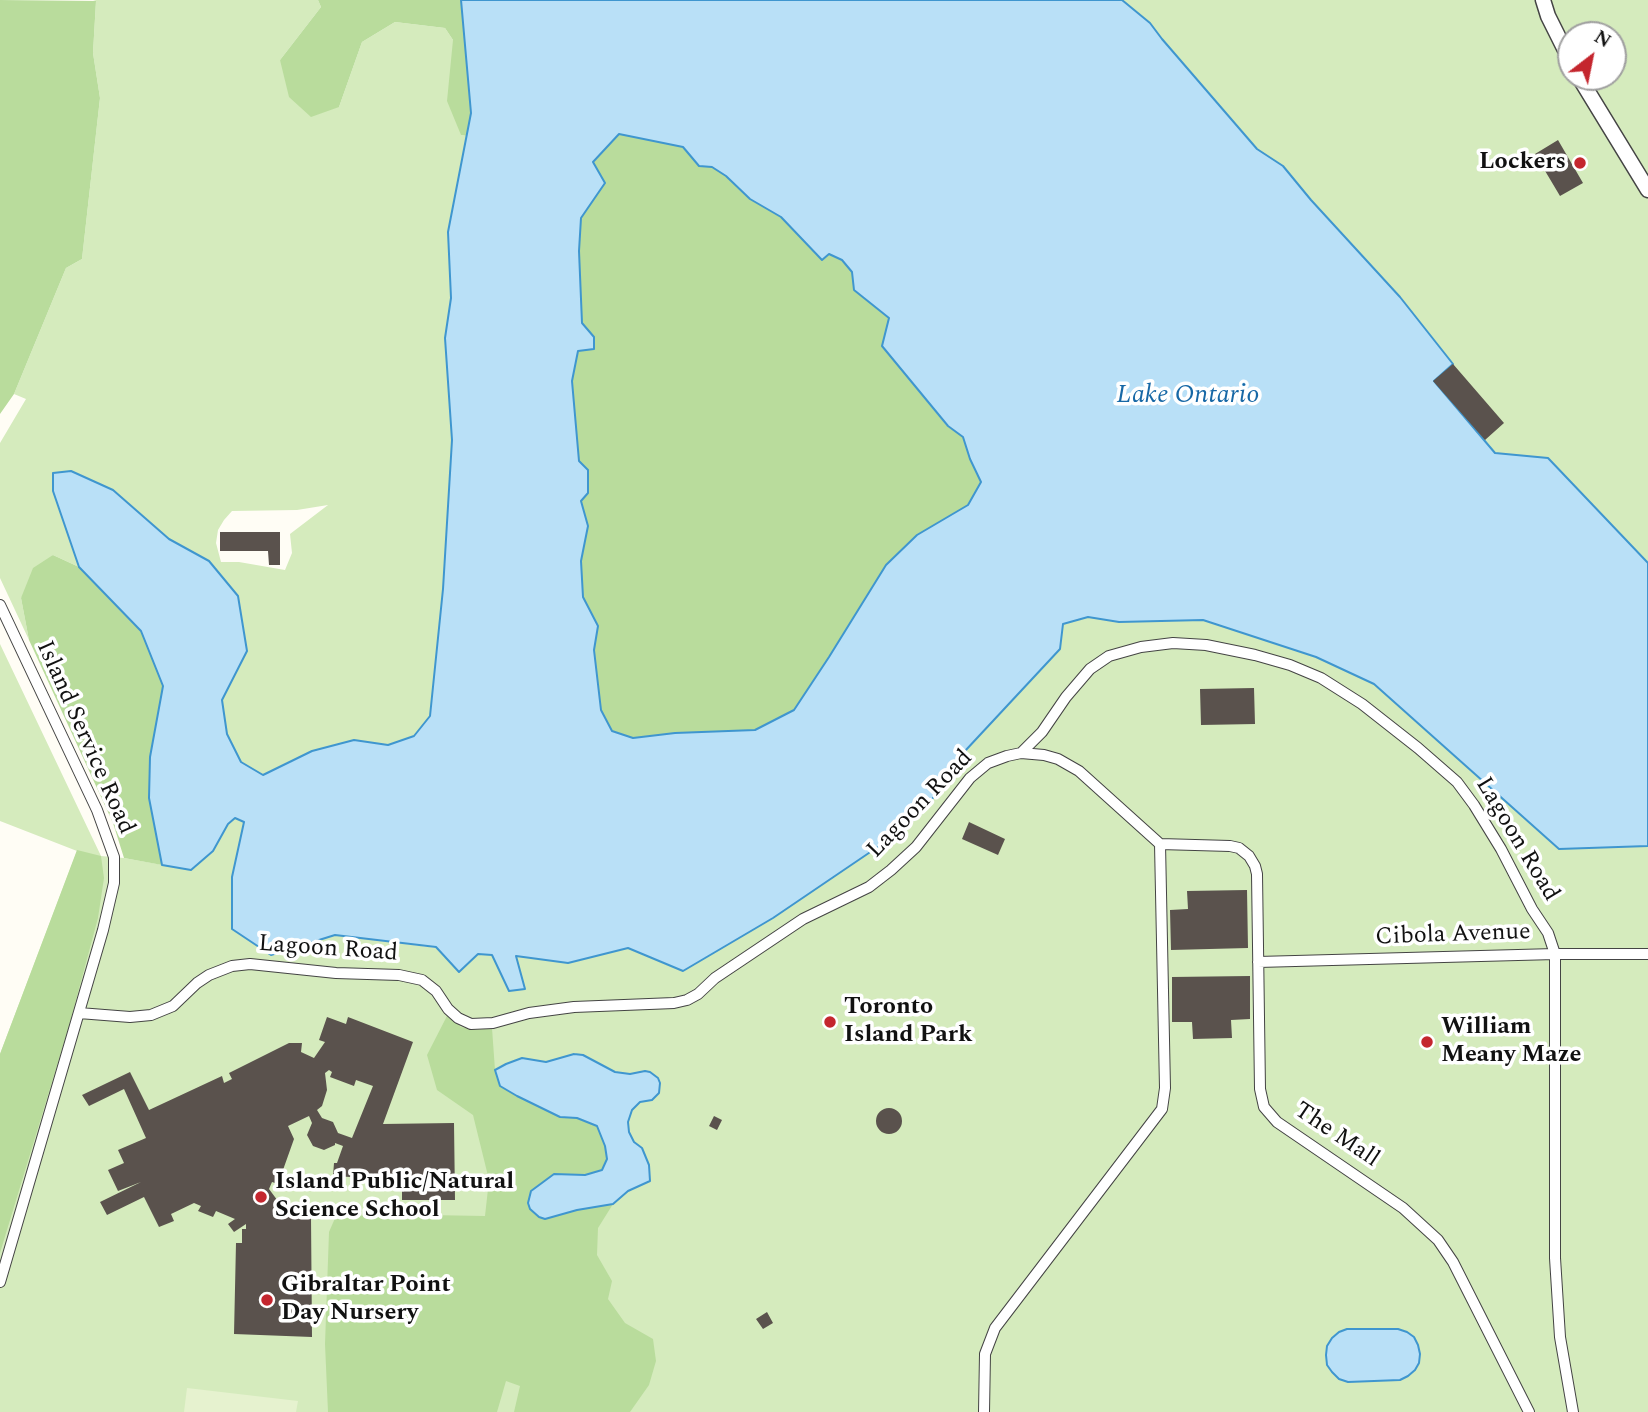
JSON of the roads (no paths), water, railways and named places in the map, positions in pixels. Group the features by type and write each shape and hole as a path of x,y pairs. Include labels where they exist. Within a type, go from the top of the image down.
{"street":[{"path":"1543,0 1557,34"},
{"path":"1588,91 1648,190"}],"lane":[{"name":"Island Service Road","path":"0,606 97,810 114,857 114,883 108,906 0,1282"},
{"name":"Lagoon Road","path":"79,1013 130,1017 151,1015 173,1006 209,975 232,966 250,964 336,973 399,975 422,980 436,990 448,1009 458,1018 471,1024 493,1023 529,1013 574,1007 674,1003 698,994 715,978 803,919 869,887 891,870 916,847 965,782 992,761 1021,753 1042,732 1066,697 1090,670 1109,656 1141,647 1173,643 1206,645 1255,655 1321,678 1362,704 1457,782 1501,849 1532,909 1548,933 1555,954 1555,1258 1560,1336 1573,1412"},
{"path":"984,1412 985,1354 995,1328 1163,1109 1165,1088 1160,844 1079,771 1044,755 1021,753"},
{"name":"The Mall","path":"1160,844 1230,846 1239,848 1253,861 1256,871 1260,1089 1266,1110 1280,1125 1407,1210 1438,1240 1453,1262 1529,1412"},
{"name":"Cibola Avenue","path":"1258,962 1648,954"}],"water":[{"name":"Lake Ontario","path":"461,0 1122,0 1150,23 1257,149 1283,166 1400,297 1453,364 1434,381 1495,453 1548,458 1648,563 1648,846 1559,849 1374,684 1316,657 1203,620 1119,622 1088,617 1063,624 1060,649 965,751 924,811 891,838 773,918 683,971 628,948 568,963 516,956 525,989 509,991 492,955 478,954 459,972 436,947 335,935 271,955 232,929 232,877 244,822 235,818 228,824 213,851 191,870 162,865 149,798 150,757 163,686 141,631 79,567 53,491 53,473 71,471 113,490 169,539 209,561 238,596 247,651 222,700 227,734 241,762 263,775 312,751 354,740 388,745 414,736 430,716 443,589 452,440 445,338 451,298 448,232 471,113","holes":["619,134 683,147 699,166 712,167 726,176 750,199 781,217 822,260 829,254 842,260 852,272 854,290 889,318 882,346 948,426 963,437 981,482 968,505 917,535 886,565 794,710 755,730 675,733 633,738 612,731 601,710 594,650 598,626 583,597 581,561 588,526 581,501 588,493 588,470 579,461 572,381 578,351 594,349 594,337 582,323 579,251 581,218 605,183 593,162"]},
{"path":"574,1054 583,1055 615,1072 630,1074 645,1071 658,1078 659,1093 652,1100 640,1102 632,1110 628,1122 629,1132 634,1142 642,1148 649,1165 650,1181 628,1191 613,1204 545,1219 530,1209 528,1203 531,1191 554,1174 585,1175 602,1170 607,1159 605,1146 597,1126 577,1118 560,1117 517,1096 500,1086 495,1070 522,1058 546,1062"},
{"path":"1347,1329 1398,1329 1407,1332 1414,1337 1418,1345 1419,1363 1415,1370 1400,1380 1348,1382 1339,1379 1327,1365 1327,1346 1339,1332"}],"place":[{"name":"Lockers","path":"1580,163"},
{"name":"Toronto Island Park","path":"830,1022"},
{"name":"William Meany Maze","path":"1427,1042"},
{"name":"Island Public/Natural Science School","path":"261,1197"},
{"name":"Gibraltar Point Day Nursery","path":"267,1300"}]}
